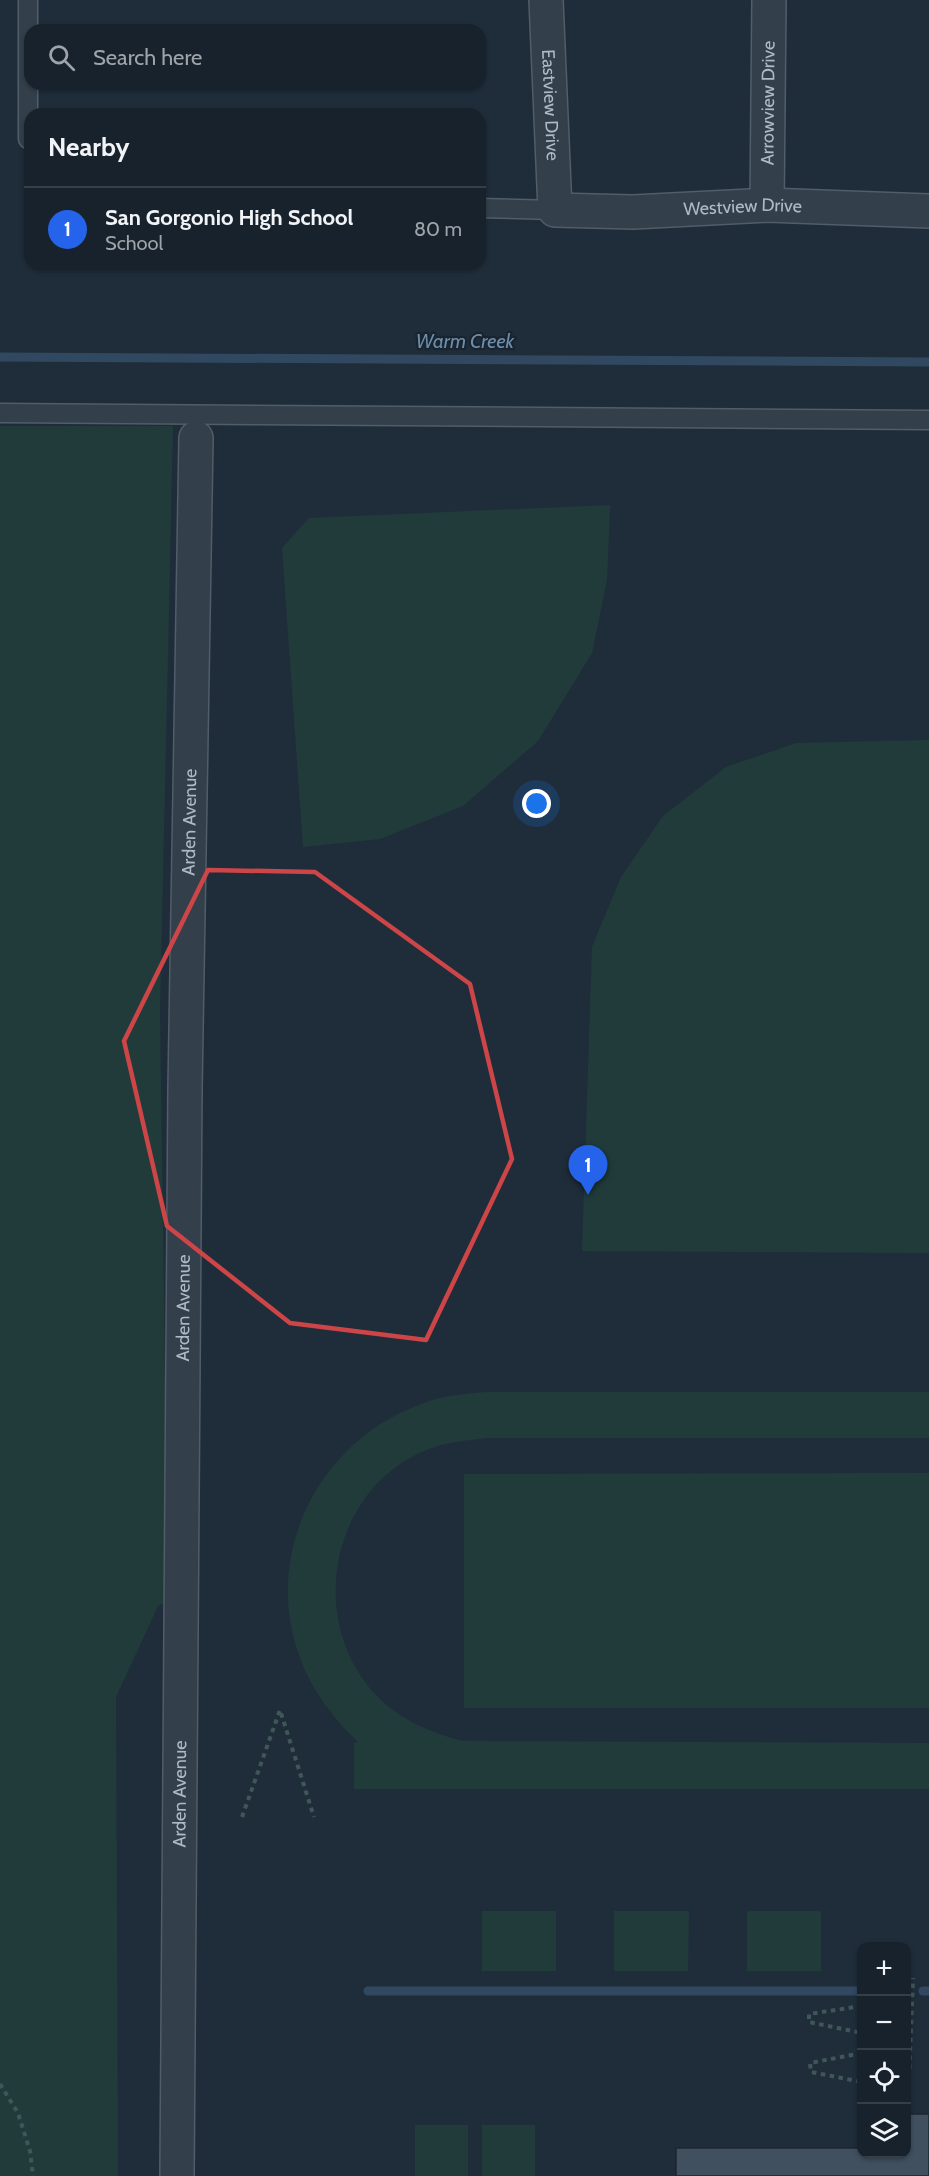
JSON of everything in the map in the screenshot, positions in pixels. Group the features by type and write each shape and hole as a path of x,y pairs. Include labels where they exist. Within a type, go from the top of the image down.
{"street":[{"name":"Eastview Drive","path":"546,0 555,210"},
{"name":"Arrowview Drive","path":"767,206 769,0"},
{"name":"Westview Drive","path":"555,210 633,212 767,206 929,211"},
{"name":"Arden Avenue","path":"177,2176 185,1113 196,438"}],"lane":[{"path":"28,0 28,24"},
{"path":"28,90 28,108"},
{"path":"486,208 555,210"},
{"path":"0,413 929,420"}],"path":[{"path":"242,1816 280,1710 314,1816"},
{"path":"908,2104 913,1978"},
{"path":"857,2007 808,2014 809,2022 857,2032"},
{"path":"857,2055 810,2063 811,2072 857,2081"},
{"path":"0,2084 18,2113 30,2151 33,2176"}],"highlighted area":[{"path":"208,870 315,872 470,984 512,1159 426,1340 290,1323 167,1226 124,1041"}],"green space":[{"path":"0,426 173,426 160,1010 168,1601 158,1606 116,1697 118,2176 0,2176"},
{"path":"610,505 607,580 592,653 538,741 463,806 380,839 303,847 282,548 309,518"},
{"path":"929,740 929,1253 582,1251 592,947 621,877 663,816 726,767 796,743"},
{"path":"486,1392 929,1392 929,1438 486,1438 441,1445 404,1462 374,1487 353,1518 340,1554 336,1592 340,1630 355,1666 379,1698 408,1720 463,1741 929,1743 929,1789 354,1789 354,1743 358,1742 322,1701 308,1677 298,1652 289,1613 289,1575 296,1537 310,1502 330,1470 356,1442 388,1420 424,1403 462,1394"},
{"path":"929,1473 929,1708 464,1708 464,1474"},
{"path":"482,1911 556,1911 556,1971 482,1971"},
{"path":"614,1911 689,1911 688,1971 614,1971"},
{"path":"747,1911 821,1911 821,1971 747,1971"},
{"path":"415,2125 468,2125 468,2176 415,2176"},
{"path":"482,2125 535,2125 535,2176 482,2176"}],"building":[{"path":"911,2114 929,2114 929,2176 676,2176 676,2148 857,2148 857,2158 911,2158"}],"waterway":[{"name":"Warm Creek","path":"0,357 929,362"},
{"path":"368,1991 857,1991"},
{"path":"923,1991 929,1991"}],"place":[{"name":"San Gorgonio High School","path":"588,1195"}]}
